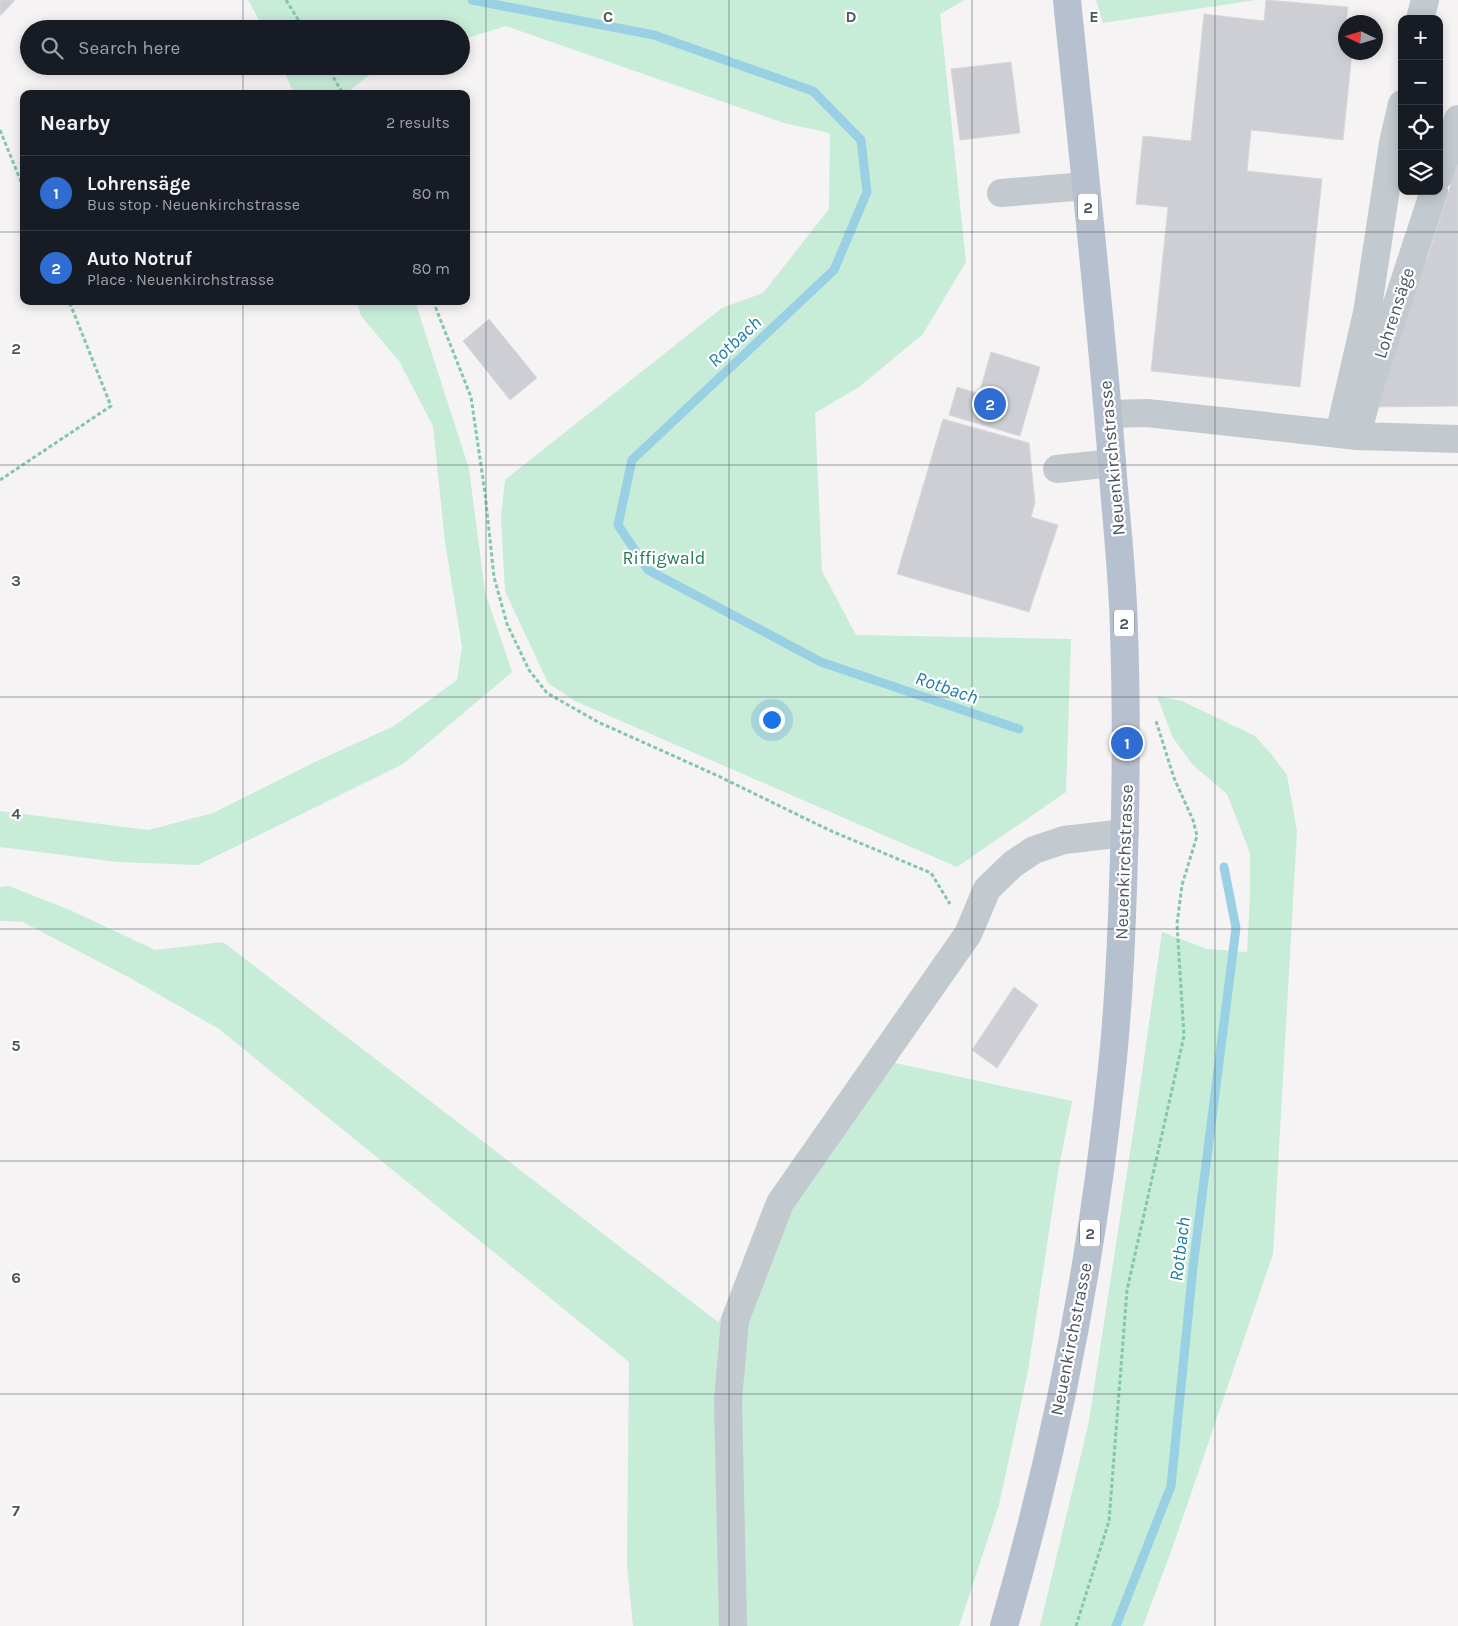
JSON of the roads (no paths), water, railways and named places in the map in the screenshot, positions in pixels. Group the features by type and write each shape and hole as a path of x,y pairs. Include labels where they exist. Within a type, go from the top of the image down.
{"main road":[{"name":"Neuenkirchstrasse","path":"1004,1626 1025,1552 1043,1477 1073,1335 1098,1179 1112,1075 1119,983 1125,833 1127,767 1124,632 1109,414 1067,0"}],"street":[{"path":"1421,15 1425,0"},
{"path":"1348,435 1393,143 1402,105"},
{"path":"1443,164 1458,119"},
{"path":"1002,193 1086,186"},
{"name":"Lohrensäge","path":"1348,435 1370,386 1433,195"},
{"path":"1109,414 1147,413 1348,435 1458,439"},
{"path":"1057,469 1112,463"},
{"path":"734,1626 728,1400 735,1320 780,1204 968,934 987,889 1013,864 1034,850 1064,840 1125,833"}],"waterway":[{"name":"Rotbach","path":"472,0 654,35 813,91 861,140 867,192 834,270 632,460 618,525 648,570 821,662 1019,729"},
{"name":"Rotbach","path":"1116,1626 1171,1486 1193,1267 1236,928 1224,867"}],"place":[{"name":"Auto Notruf","path":"990,404"},
{"name":"Lohrensäge","path":"1127,743"}],"park label":[{"name":"Riffigwald","path":"664,558"}]}
